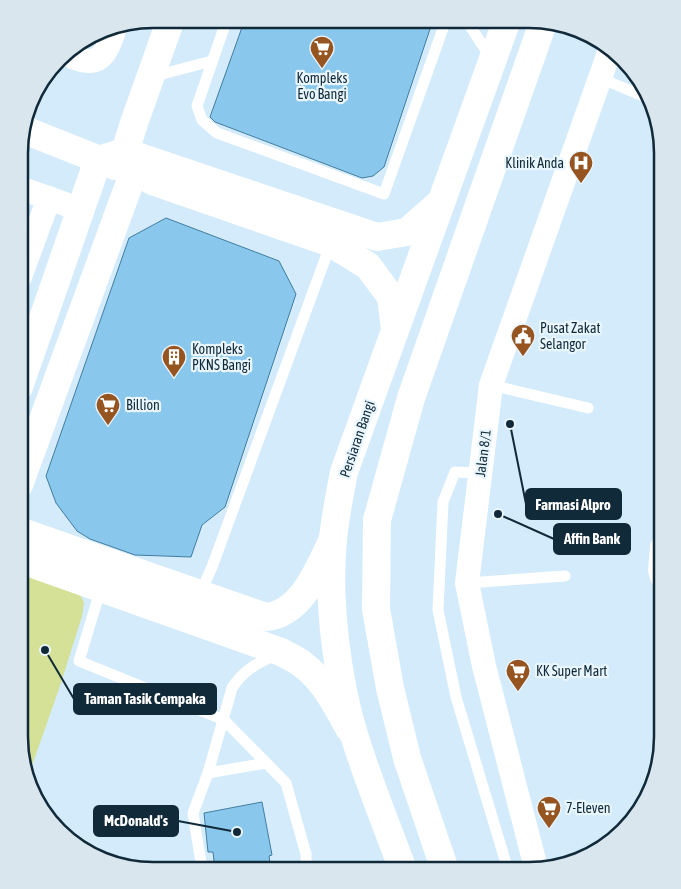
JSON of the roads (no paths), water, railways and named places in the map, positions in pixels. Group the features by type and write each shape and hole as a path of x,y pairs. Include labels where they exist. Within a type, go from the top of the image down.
{"street":[{"path":"28,459 129,163 134,123 168,28"},
{"name":"Persiaran Bangi","path":"400,862 355,738 345,700 335,633 332,587 333,539 344,472 504,28"},
{"path":"443,862 407,758 390,688 376,609 377,520 411,398 541,29"},
{"path":"73,57 89,62 99,58 108,48 113,34"},
{"name":"Jalan 8/1","path":"534,861 484,666 467,583 491,385 608,56"},
{"path":"30,132 98,160 129,163 377,237 407,232 441,202"},
{"path":"28,364 98,160"},
{"path":"129,163 331,244 368,266 390,297 395,329"},
{"path":"28,191 82,210"},
{"path":"28,255 49,198"},
{"path":"28,536 105,576 271,648 302,664 318,678 355,738"},
{"path":"28,561 200,594 266,618 276,617 291,609 317,572 333,539"},
{"path":"266,618 271,648"}],"lane":[{"path":"224,28 197,106 202,120 217,133 384,194 443,28"},
{"path":"471,28 492,60"},
{"path":"151,78 212,62"},
{"path":"600,78 639,95"},
{"path":"200,594 212,567 331,244"},
{"path":"491,385 588,408"},
{"path":"480,473 455,472 443,502 438,610 456,697 506,862"},
{"path":"105,576 79,661 224,720 286,783 306,854 306,862"},
{"path":"467,583 565,576"},
{"path":"201,862 192,814 208,773 232,688 237,679 271,648"},
{"path":"208,773 266,763"}],"place":[{"name":"Kompleks Evo Bangi","path":"322,69"},
{"name":"Klinik Anda","path":"581,184"},
{"name":"Pusat Zakat Selangor","path":"523,357"},
{"name":"Kompleks PKNS Bangi","path":"174,378"},
{"name":"Farmasi Alpro","path":"510,424"},
{"name":"Billion","path":"108,426"},
{"name":"Affin Bank","path":"498,514"},
{"name":"Taman Tasik Cempaka","path":"45,650"},
{"name":"KK Super Mart","path":"518,692"},
{"name":"7-Eleven","path":"549,829"},
{"name":"McDonald's","path":"237,832"}]}
